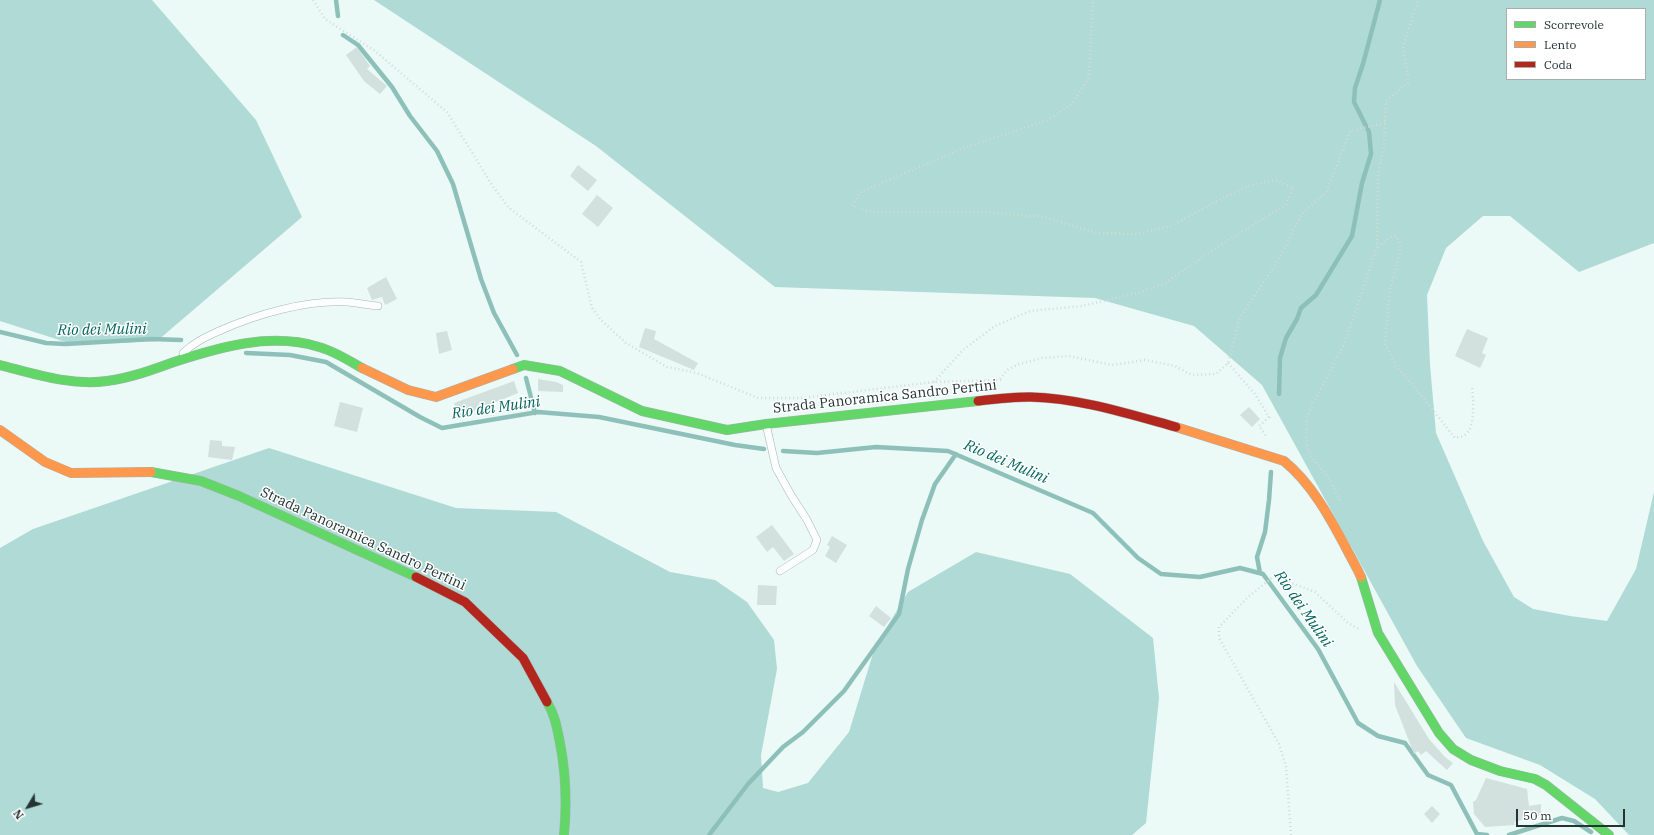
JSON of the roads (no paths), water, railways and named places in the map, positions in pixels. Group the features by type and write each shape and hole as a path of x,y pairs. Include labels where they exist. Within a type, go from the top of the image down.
{"street":[{"name":"Strada Panoramica Sandro Pertini","path":"0,365 71,382 100,382 136,375 173,362 232,346 266,341 307,344 327,350 421,396 436,397 524,365 560,371 642,411 727,430 766,424 1016,397 1042,396 1074,401 1184,429 1284,461 1294,469 1304,480 1331,520 1360,574 1378,633 1439,733 1453,749 1478,763 1500,771 1535,779 1552,790 1609,835"},
{"name":"Strada Panoramica Sandro Pertini","path":"0,430 45,462 71,473 152,472 201,481 239,496 407,572 465,602 523,658 554,714 565,771 566,812 564,835"}],"lane":[{"path":"173,362 192,344 234,325 280,310 314,304 346,302 378,306"},
{"path":"766,424 776,468 807,520 817,540 813,550 780,571"}],"waterway":[{"path":"336,0 338,16"},
{"path":"1279,394 1280,358 1286,338 1297,319 1301,308 1316,295 1352,236 1362,183 1371,154 1369,132 1354,102 1355,88 1380,0"},
{"path":"343,35 358,45 392,87 410,116 437,151 453,184 481,279 494,313 517,355"},
{"name":"Rio dei Mulini","path":"0,332 46,343 66,344 152,339 181,340"},
{"name":"Rio dei Mulini","path":"246,353 290,355 326,362 420,417 442,428 538,412 599,417 735,445 764,449"},
{"path":"526,378 535,413"},
{"name":"Rio dei Mulini","path":"783,451 817,453 876,447 948,451 1093,513 1138,558 1161,574 1200,577 1240,568 1263,574 1318,649 1358,723 1378,736 1405,743 1428,775 1451,785 1477,834 1487,835"},
{"path":"709,835 748,784 783,747 803,732 844,691 899,614 908,569 922,520 935,484 956,454"},
{"path":"1260,573 1257,557 1265,532 1271,472"},
{"name":"Rio dei Mulini","path":"1509,835 1562,818 1574,821 1591,832"}]}
